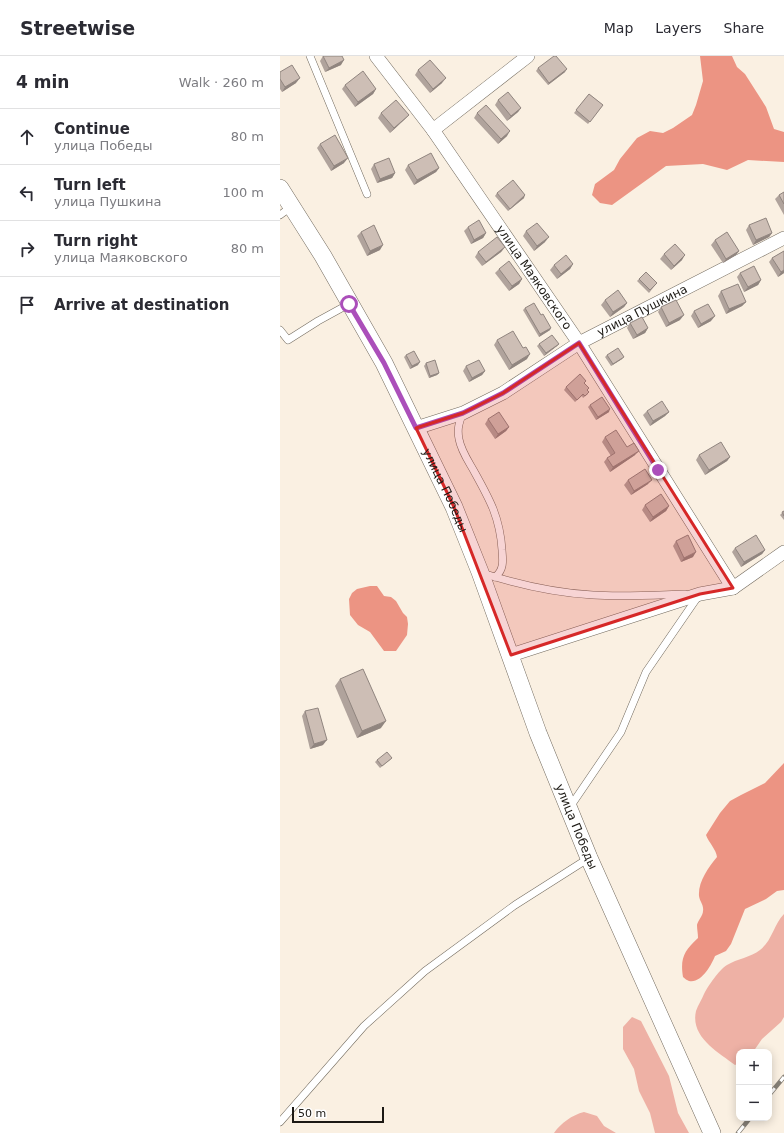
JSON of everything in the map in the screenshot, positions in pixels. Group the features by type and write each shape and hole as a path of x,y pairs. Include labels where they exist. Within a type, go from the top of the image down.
{"street":[{"name":"улица Маяковского","path":"376,56 433,130 579,343 733,588"},
{"path":"433,130 528,56"},
{"name":"улица Победы","path":"280,188 286,211 323,256 384,363 487,574 510,655 538,733 589,858 712,1133"},
{"name":"улица Пушкина","path":"416,428 463,413 503,393 579,343 784,238"},
{"path":"510,655 700,594 733,588 784,552"}],"lane":[{"path":"310,56 366,194"},
{"path":"280,330 288,340 349,304"},
{"path":"463,413 457,429 459,441 496,514 500,530 503,564 500,573 487,574"},
{"path":"487,574 553,590 594,595 700,594"},
{"path":"569,808 621,732 646,672 700,594"},
{"path":"280,1122 364,1026 425,971 515,905 589,858"}],"highlighted area":[{"path":"579,343 733,588 700,594 511,655 454,507 416,428 463,413 503,393"}],"shaded area":[{"path":"700,56 732,56 737,67 745,74 766,107 774,129 784,132 784,162 748,160 727,170 703,164 666,166 612,205 600,203 592,195 595,184 614,170 620,159 637,138 650,131 663,133 692,115 703,81"},
{"path":"377,586 384,596 391,597 396,601 407,617 407,635 396,651 384,651 370,632 358,625 350,615 349,599 352,593 357,589"},
{"path":"784,763 784,890 777,891 766,899 745,909 731,944 726,951 715,956 709,968 702,977 689,981 683,977 682,965 684,955 689,947 698,938 697,925 703,909 699,896 700,886 707,870 717,857 706,835 720,813 730,801 765,783"},
{"path":"784,914 784,1017 781,1022 762,1039 755,1049 736,1049 735,1065 714,1049 701,1036 697,1029 695,1020 696,1011 714,978 727,965 760,950 767,942"},
{"path":"632,1017 641,1021 669,1076 678,1113 689,1133 655,1133 650,1113 639,1091 634,1069 623,1049 623,1027"},
{"path":"584,1112 597,1116 604,1126 616,1133 554,1133 567,1120"}],"building":[{"path":"323,56 342,56 344,60 329,68"},
{"path":"556,56 567,69 549,83 538,68"},
{"path":"430,60 446,78 433,89 418,70"},
{"path":"292,65 300,78 285,87 280,79 280,72"},
{"path":"363,71 376,89 358,102 345,85"},
{"path":"508,92 521,108 511,116 498,100"},
{"path":"589,94 603,105 590,122 576,110"},
{"path":"396,100 409,115 394,128 381,113"},
{"path":"486,105 510,131 501,139 477,113"},
{"path":"335,135 348,158 334,166 320,144"},
{"path":"431,153 439,168 417,180 408,165"},
{"path":"389,158 395,173 380,179 374,164"},
{"path":"513,180 525,195 510,209 497,193"},
{"path":"784,192 784,204 779,195"},
{"path":"766,218 772,233 756,240 749,225"},
{"path":"479,220 486,233 474,240 468,227"},
{"path":"537,223 549,237 537,246 526,231"},
{"path":"374,225 383,245 370,251 361,232"},
{"path":"727,232 739,251 726,259 715,240"},
{"path":"497,237 505,247 486,262 478,252"},
{"path":"675,244 685,255 674,266 664,254"},
{"path":"784,251 784,270 781,272 772,258"},
{"path":"566,255 573,264 561,274 554,265"},
{"path":"509,261 522,279 512,286 499,269"},
{"path":"754,266 761,280 748,287 740,273"},
{"path":"646,272 657,283 650,290 639,279"},
{"path":"738,284 746,302 729,309 721,291"},
{"path":"618,290 627,303 613,312 605,300"},
{"path":"676,300 684,315 669,323 661,307"},
{"path":"534,303 541,315 543,314 551,328 540,334 525,308"},
{"path":"708,304 715,316 701,324 694,311"},
{"path":"642,317 648,328 637,335 630,323"},
{"path":"513,331 523,348 526,347 530,354 512,365 497,340"},
{"path":"552,335 559,344 546,353 539,344"},
{"path":"618,348 624,357 613,364 607,355"},
{"path":"414,351 420,362 412,366 406,355"},
{"path":"435,360 439,373 430,376 426,363"},
{"path":"479,360 485,371 472,378 466,366"},
{"path":"580,374 586,381 584,383 589,388 587,390 589,392 585,396 583,394 577,400 566,387"},
{"path":"602,397 610,409 598,417 590,405"},
{"path":"662,401 669,412 653,421 647,411"},
{"path":"499,412 509,427 498,434 488,419"},
{"path":"616,430 627,447 634,443 639,451 613,467 607,458 615,453 605,437"},
{"path":"721,442 730,457 709,470 699,455"},
{"path":"645,469 652,480 634,491 628,480"},
{"path":"661,494 669,506 653,517 645,505"},
{"path":"688,535 696,552 684,558 676,541"},
{"path":"756,535 765,550 744,562 735,548"},
{"path":"363,669 386,721 362,731 340,679"},
{"path":"318,708 327,740 314,744 305,711"},
{"path":"387,752 392,758 382,766 377,760"}],"railway":[{"path":"772,1091 784,1077"},
{"path":"738,1133 748,1121"}],"route":[{"path":"349,304 384,363 416,428 463,413 503,393 579,343 658,470"}]}
